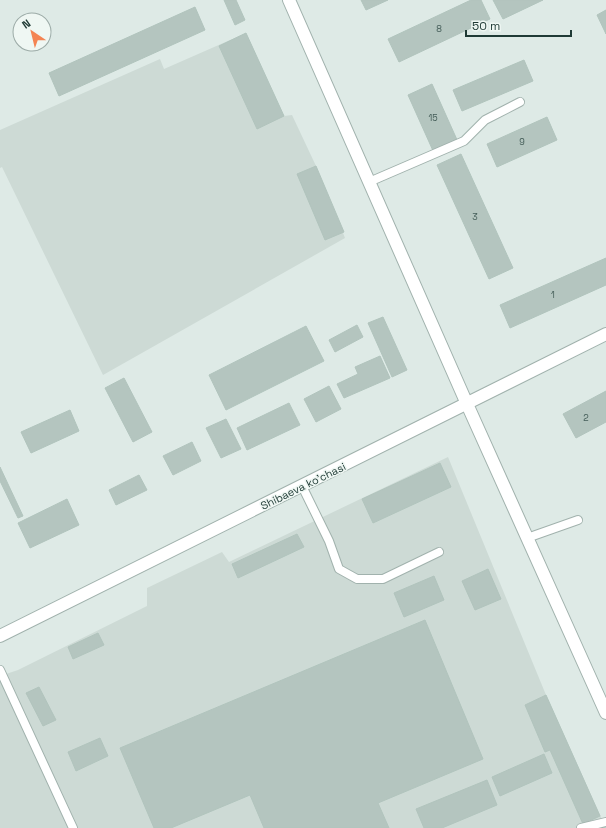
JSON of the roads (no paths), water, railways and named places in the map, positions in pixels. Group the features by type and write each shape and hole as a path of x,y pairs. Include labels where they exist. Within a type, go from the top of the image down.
{"street":[{"path":"289,0 467,404 606,713"},
{"name":"Shibaeva ko'chasi","path":"0,636 606,334"}],"lane":[{"path":"369,182 464,141 485,120 520,102"},
{"path":"302,486 329,541 339,569 357,579 383,579 439,552"},
{"path":"527,538 578,520"},
{"path":"0,670 73,828"},
{"path":"581,828 606,822"}]}
